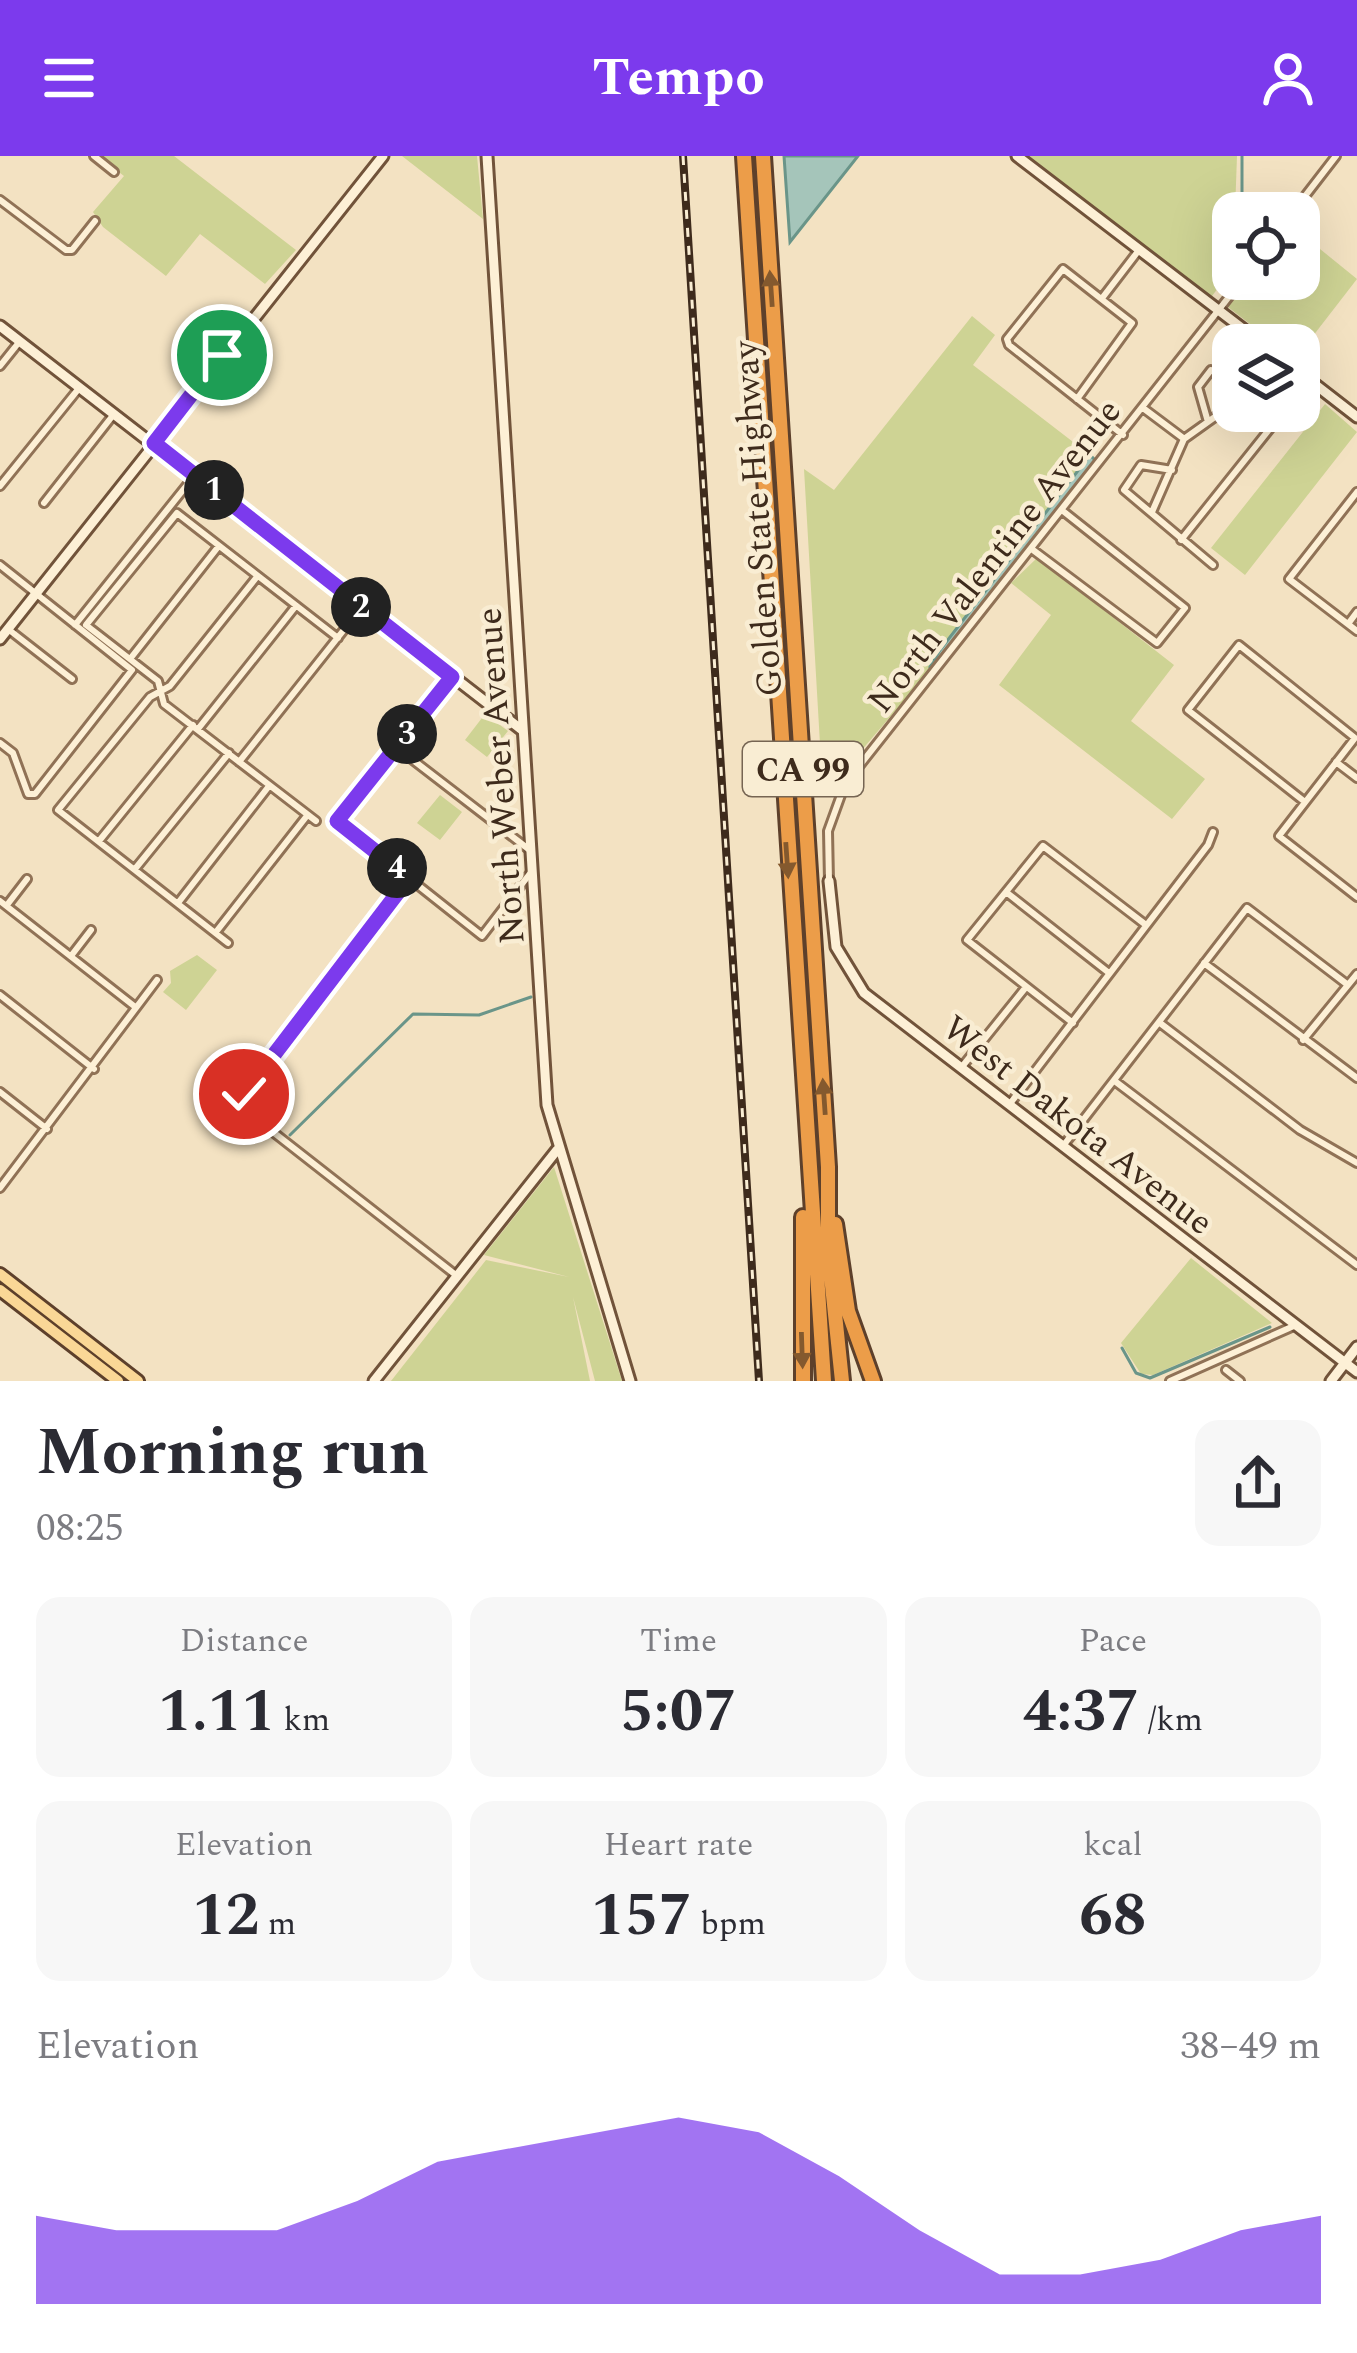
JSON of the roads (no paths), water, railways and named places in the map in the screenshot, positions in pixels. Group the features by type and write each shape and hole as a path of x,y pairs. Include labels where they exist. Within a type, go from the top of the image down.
{"highway":[{"name":"Golden State Highway","path":"744,156 824,1381"},
{"name":"Golden State Highway","path":"763,156 828,1166 828,1247 842,1381"},
{"path":"803,1381 808,1152"},
{"path":"828,1166 848,1311 874,1381"}],"main road":[{"path":"0,1274 138,1381"},
{"path":"0,1290 118,1381"}],"street":[{"path":"94,156 115,172"},
{"path":"0,639 383,156"},
{"name":"North Weber Avenue","path":"487,156 546,1088 557,1150 630,1381"},
{"path":"1017,156 1236,324"},
{"path":"1308,192 1336,156"},
{"path":"0,200 72,250 94,221"},
{"path":"1103,297 1139,250"},
{"path":"1077,399 1131,329 1130,317 1063,269 1007,339 1077,399 1123,435"},
{"name":"North Valentine Avenue","path":"829,881 828,831 845,784 1227,300"},
{"path":"0,326 523,731"},
{"path":"0,366 20,340"},
{"path":"1208,422 1198,387 1212,370"},
{"path":"0,486 80,387"},
{"path":"1320,388 1357,417"},
{"path":"1143,408 1184,439"},
{"path":"44,503 114,414"},
{"path":"1151,513 1184,439 1212,419"},
{"path":"1181,540 1265,432"},
{"path":"1172,470 1142,465 1127,479 1127,496 1214,565"},
{"path":"75,625 195,475"},
{"path":"1357,492 1289,579 1357,631"},
{"path":"1034,550 1157,643 1185,608 1064,511"},
{"path":"316,821 306,818 164,704 158,681 86,625 177,513 338,638"},
{"path":"130,659 218,547"},
{"path":"0,565 132,670 35,794 28,794 13,753 0,742"},
{"path":"229,943 58,810 170,686 256,578"},
{"path":"99,841 295,607"},
{"path":"239,762 362,608"},
{"path":"1348,624 1357,612"},
{"path":"8,629 72,679"},
{"path":"1305,802 1188,710 1239,645 1356,736 1279,836 1357,897"},
{"path":"452,677 337,821 482,936 532,870"},
{"path":"396,747 531,851"},
{"path":"135,869 230,753"},
{"path":"1336,762 1357,778"},
{"path":"178,903 269,786"},
{"path":"215,932 306,818"},
{"path":"1010,1105 1213,832"},
{"path":"1073,1023 968,940 1042,846 1146,925"},
{"path":"409,878 236,1103 457,1276"},
{"path":"27,879 3,904 135,1007"},
{"name":"West Dakota Avenue","path":"829,881 836,947 853,980 1357,1372"},
{"path":"1006,892 1109,973"},
{"path":"1063,1146 1247,908 1348,985"},
{"path":"71,957 91,930"},
{"path":"1204,963 1357,1078"},
{"path":"1303,1040 1357,974"},
{"path":"0,1188 157,980"},
{"path":"962,1068 1026,987"},
{"path":"0,995 94,1069"},
{"path":"1159,1022 1300,1130 1357,1163"},
{"path":"1115,1081 1357,1264"},
{"path":"0,1092 47,1129"},
{"path":"374,1381 557,1150"},
{"path":"1170,1381 1296,1325"},
{"path":"1331,1381 1357,1347"},
{"path":"1226,1370 1240,1381"}],"water":[{"path":"784,156 858,156 790,242"},
{"path":"1090,455 1097,462 935,671 930,667 940,650"}],"waterway":[{"path":"1242,156 1242,192"},
{"path":"290,1135 413,1014 479,1015 531,997"},
{"path":"1122,1348 1136,1373 1150,1378 1270,1327"}],"railway":[{"path":"683,156 759,1381"}]}
